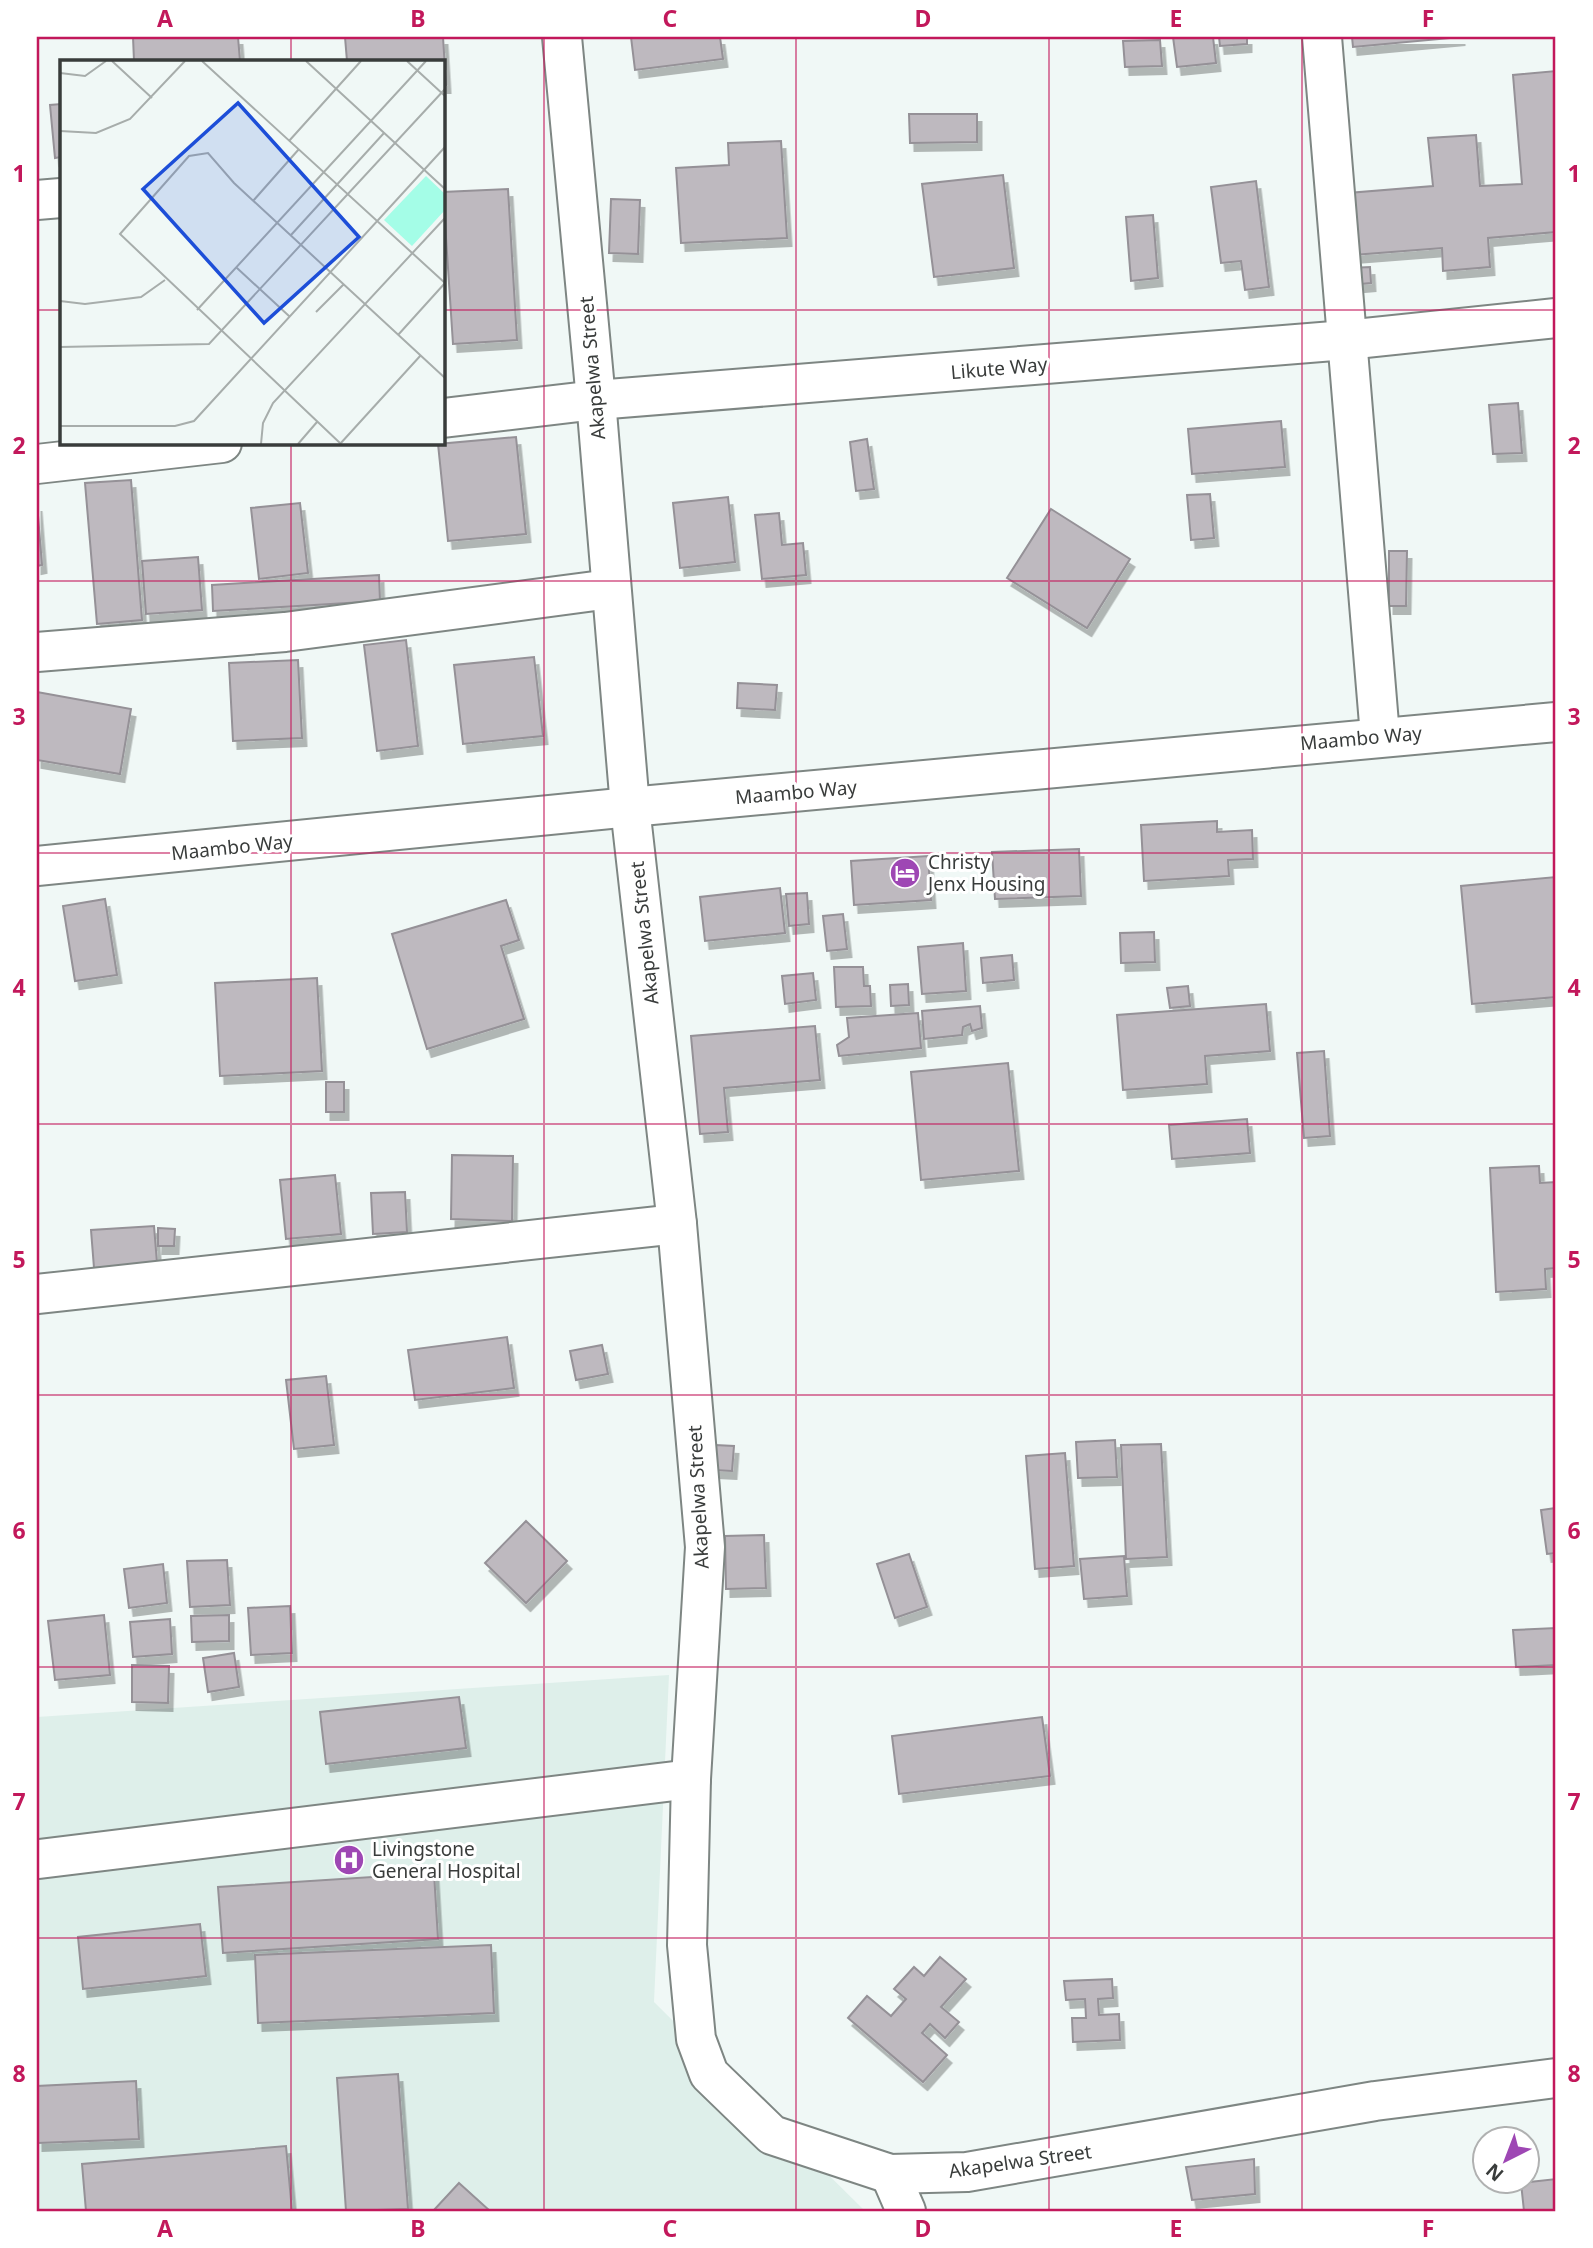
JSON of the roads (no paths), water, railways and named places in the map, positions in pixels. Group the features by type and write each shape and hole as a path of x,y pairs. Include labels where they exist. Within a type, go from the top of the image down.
{"street":[{"name":"Akapelwa Street","path":"562,37 630,807 677,1224 705,1547 691,1779 687,1945 696,2039 709,2074 772,2135 890,2174 967,2172 1375,2101 1556,2078"},
{"path":"1322,37 1380,736"},
{"path":"37,200 60,198"},
{"name":"Likute Way","path":"444,418 596,400 1346,340 1556,318"},
{"path":"37,464 213,444"},
{"path":"37,652 285,632 610,589"},
{"name":"Maambo Way","path":"37,866 630,807 1380,736 1556,722"},
{"path":"37,1294 677,1224"},
{"path":"39,1859 691,1779"},
{"path":"890,2174 906,2211"}],"place":[{"name":"Christy Jenx Housing","path":"905,873"},
{"name":"Livingstone General Hospital","path":"349,1860"}]}
